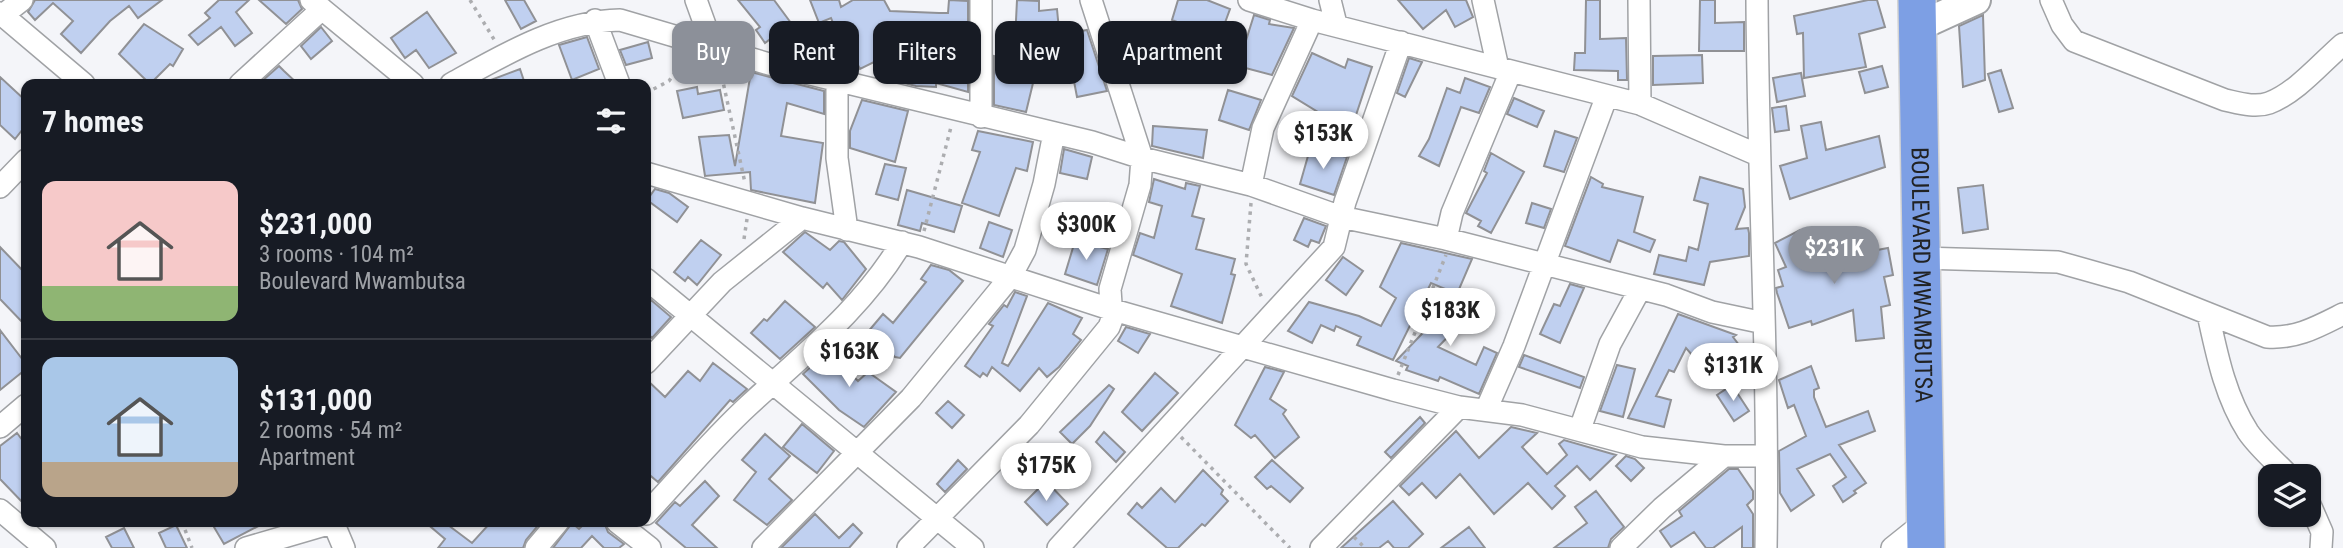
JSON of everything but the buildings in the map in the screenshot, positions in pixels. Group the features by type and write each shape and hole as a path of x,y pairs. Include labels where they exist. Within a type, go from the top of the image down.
{"highway":[{"name":"BOULEVARD MWAMBUTSA","path":"1917,13 1926,534"}],"street":[{"path":"22,0 1,14 78,79"},
{"path":"981,0 981,117"},
{"path":"908,548 1029,425 1109,327 1110,289 1140,185 1142,158 1091,0"},
{"path":"1248,0 1312,20 1336,24 1606,98 1640,104 1758,155"},
{"path":"1330,0 1336,24"},
{"path":"1446,239 1452,213 1505,69 1483,0"},
{"path":"1639,0 1640,104"},
{"path":"1757,0 1766,548"},
{"path":"1917,13 1976,0"},
{"path":"2051,0 2062,25 2074,41 2225,100 2249,106 2269,103 2286,93 2343,44"},
{"path":"700,1 706,21"},
{"path":"245,79 317,5 407,79"},
{"path":"595,20 617,79"},
{"path":"460,79 503,55 595,20 620,20 672,35"},
{"path":"1251,185 1263,128 1312,20"},
{"path":"1058,548 1334,247 1341,216 1401,42"},
{"path":"836,84 837,158 847,230"},
{"path":"852,84 1054,133 1251,185 1341,216 1446,239 1640,289 1712,312 1764,323"},
{"path":"1486,410 1514,346 1606,98"},
{"path":"763,548 911,398 1011,276 1025,250 1054,133"},
{"path":"0,187 21,165"},
{"path":"651,174 802,218 911,244 1110,309 1459,407 1580,429 1642,447 1724,456 1766,456"},
{"path":"651,357 690,314 738,268 802,218"},
{"path":"651,509 747,407 809,352 911,244"},
{"path":"1921,258 2058,262 2129,282 2253,333 2288,338 2343,314"},
{"path":"651,283 771,385 973,548"},
{"path":"1580,429 1610,344 1640,289"},
{"path":"2208,314 2223,380 2235,408 2250,435 2278,464"},
{"path":"1321,548 1459,407"},
{"path":"0,427 21,409"},
{"path":"1621,548 1662,508 1724,456"},
{"path":"0,510 35,545"},
{"path":"246,548 317,527"},
{"path":"336,527 344,548"},
{"path":"536,548 554,527"},
{"path":"630,527 650,548"},
{"path":"2320,527 2321,548"},
{"path":"1892,548 1926,534"}],"path":[{"path":"470,0 503,55"},
{"path":"651,90 672,78"},
{"path":"723,84 737,136 747,202 746,231 738,268"},
{"path":"911,244 936,191 954,110"},
{"path":"1251,185 1246,264 1251,280 1271,314"},
{"path":"1393,390 1414,329 1445,261 1446,239"},
{"path":"1169,425 1290,548"},
{"path":"184,527 192,548"}]}
